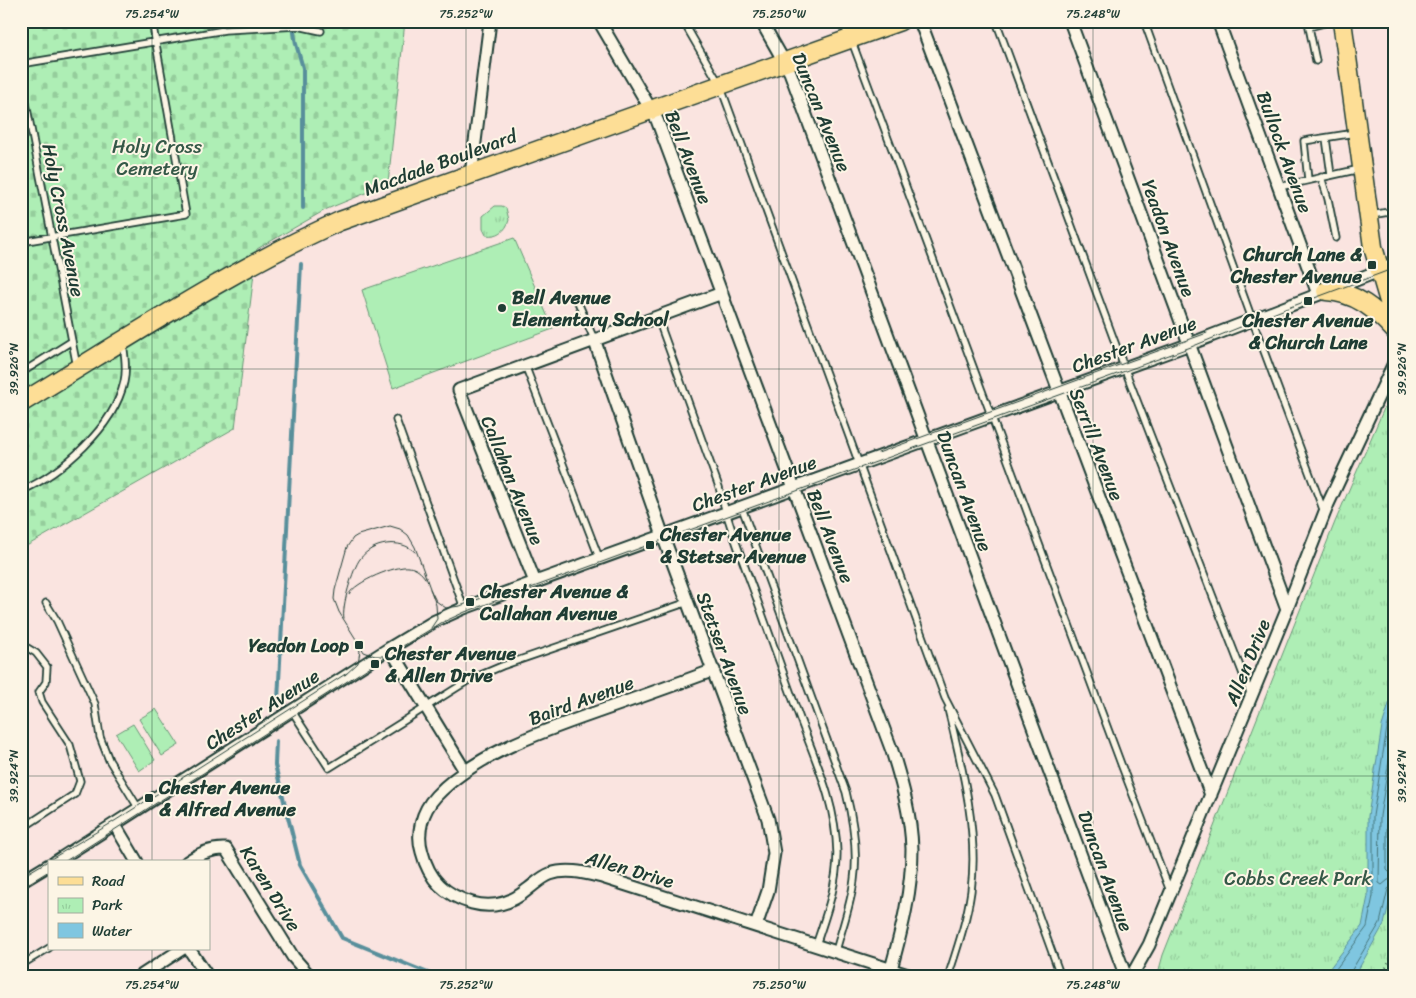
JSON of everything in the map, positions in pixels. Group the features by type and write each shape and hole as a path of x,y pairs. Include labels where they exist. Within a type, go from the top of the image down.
{"main road":[{"name":"Macdade Boulevard","path":"21,403 222,281 290,244 366,211 900,21"},
{"path":"1342,21 1373,247 1387,268 1395,322"},
{"path":"1322,292 1341,292 1354,297 1376,311 1395,331"}],"street":[{"path":"471,174 490,21"},
{"name":"Bell Avenue","path":"599,21 658,120 892,752 906,805 912,848 909,891 903,926 891,969"},
{"name":"Duncan Avenue","path":"761,21 785,62 1126,977"},
{"name":"Serrill Avenue","path":"920,21 1211,795"},
{"name":"Yeadon Avenue","path":"1070,21 1288,609"},
{"name":"Bullock Avenue","path":"1218,21 1279,187 1322,292"},
{"name":"Chester Avenue","path":"57,860 390,648 435,621 464,608 1190,344 1387,268"},
{"path":"525,365 722,293"},
{"name":"Stetser Avenue","path":"594,339 663,536 768,819 774,853 768,892 756,926"},
{"name":"Allen Drive","path":"1131,977 1149,945 1171,893 1288,609 1324,514 1395,361"},
{"name":"Callahan Avenue","path":"525,365 459,390 535,582"},
{"path":"390,648 465,771"},
{"name":"Baird Avenue","path":"465,771 491,756 548,729 714,670"},
{"name":"Allen Drive","path":"465,771 436,796 427,807 420,832 420,845 431,876 443,888 457,897 484,906 497,906 518,898 549,874 562,871 578,872 602,877 914,977"},
{"path":"115,825 136,860"},
{"name":"Karen Drive","path":"192,860 206,852 220,848 226,849 293,957 307,973 314,977"},
{"path":"21,882 48,866"},
{"path":"139,977 180,950"},
{"path":"190,950 208,977"}],"lane":[{"path":"21,242 186,214 152,21"},
{"path":"683,21 720,85 945,698 995,795 1061,977"},
{"path":"841,21 851,39 1121,764 1171,893"},
{"path":"996,21 1124,368 1251,696"},
{"path":"1144,21 1324,514"},
{"path":"1316,61 1309,24 1332,21"},
{"path":"21,64 225,30 298,26 321,31"},
{"name":"Holy Cross Avenue","path":"21,77 77,369"},
{"path":"1308,180 1304,141 1357,132"},
{"path":"1326,138 1331,175"},
{"path":"1279,187 1362,169"},
{"path":"1321,177 1328,199 1336,238"},
{"path":"1369,216 1395,211"},
{"path":"577,300 594,339"},
{"path":"657,316 797,711 823,777 833,812 836,854 835,875 830,904 816,945"},
{"path":"21,372 72,341"},
{"path":"21,491 42,480 70,460 104,422 121,393 124,383 126,368 123,341"},
{"path":"525,365 600,560"},
{"path":"396,420 464,608"},
{"path":"742,508 832,752 852,814 854,879 850,904 836,952"},
{"path":"292,711 329,768 469,680 502,666 688,602"},
{"path":"46,603 57,621 95,704 100,737 109,760 139,809"},
{"path":"21,644 36,653 47,667 46,682 39,692 42,702 70,744 80,781 75,794 21,829"},
{"path":"945,698 962,772 972,840 971,890 966,916 948,977"},
{"path":"21,965 48,949"}],"path":[{"path":"1382,977 1395,948"}],"green space":[{"name":"Holy Cross Cemetery","path":"21,21 405,21 388,184 327,209 257,249 235,428 21,549"},
{"path":"495,206 506,208 509,220 506,227 498,234 486,235 483,229 483,216"},
{"path":"514,238 553,329 393,388 362,290"},
{"name":"Cobbs Creek Park","path":"1395,383 1395,963 1389,977 1157,977 1163,955 1335,522"},
{"path":"156,709 179,745 162,756 139,719"},
{"path":"133,724 155,760 139,771 116,734"}],"water":[{"path":"1395,685 1395,881 1384,924 1354,977 1323,977 1362,926 1368,896 1368,816 1382,726"}],"waterway":[{"path":"292,21 303,68 303,208"},
{"path":"278,700 301,264"},
{"path":"276,741 275,765 300,865 342,938 438,977"}],"tram line":[{"path":"67,860 393,652 441,623 465,612 1191,347 1395,268"},
{"path":"878,453 1207,333"},
{"path":"387,656 375,656 364,652 339,612 334,599 347,547 353,538 390,526 400,529 408,535 415,547 436,605 437,619 431,628"},
{"path":"344,618 344,606 351,579 357,564 365,553 387,544 402,545 415,552"},
{"path":"349,594 359,584 376,575 403,567 412,568 425,578"},
{"path":"430,589 436,601 446,608 460,606 495,593"},
{"path":"345,675 358,663 360,651 357,644"},
{"path":"49,860 113,822 347,673"},
{"path":"21,877 48,861"},
{"path":"21,888 48,872"}],"place":[{"name":"Church Lane & Chester Avenue","path":"1372,265"},
{"name":"Chester Avenue & Church Lane","path":"1308,301"},
{"name":"Bell Avenue Elementary School","path":"502,308"},
{"name":"Chester Avenue & Stetser Avenue","path":"650,545"},
{"name":"Chester Avenue & Callahan Avenue","path":"470,602"},
{"name":"Yeadon Loop","path":"359,645"},
{"name":"Chester Avenue & Allen Drive","path":"375,664"},
{"name":"Chester Avenue & Alfred Avenue","path":"149,798"}]}
